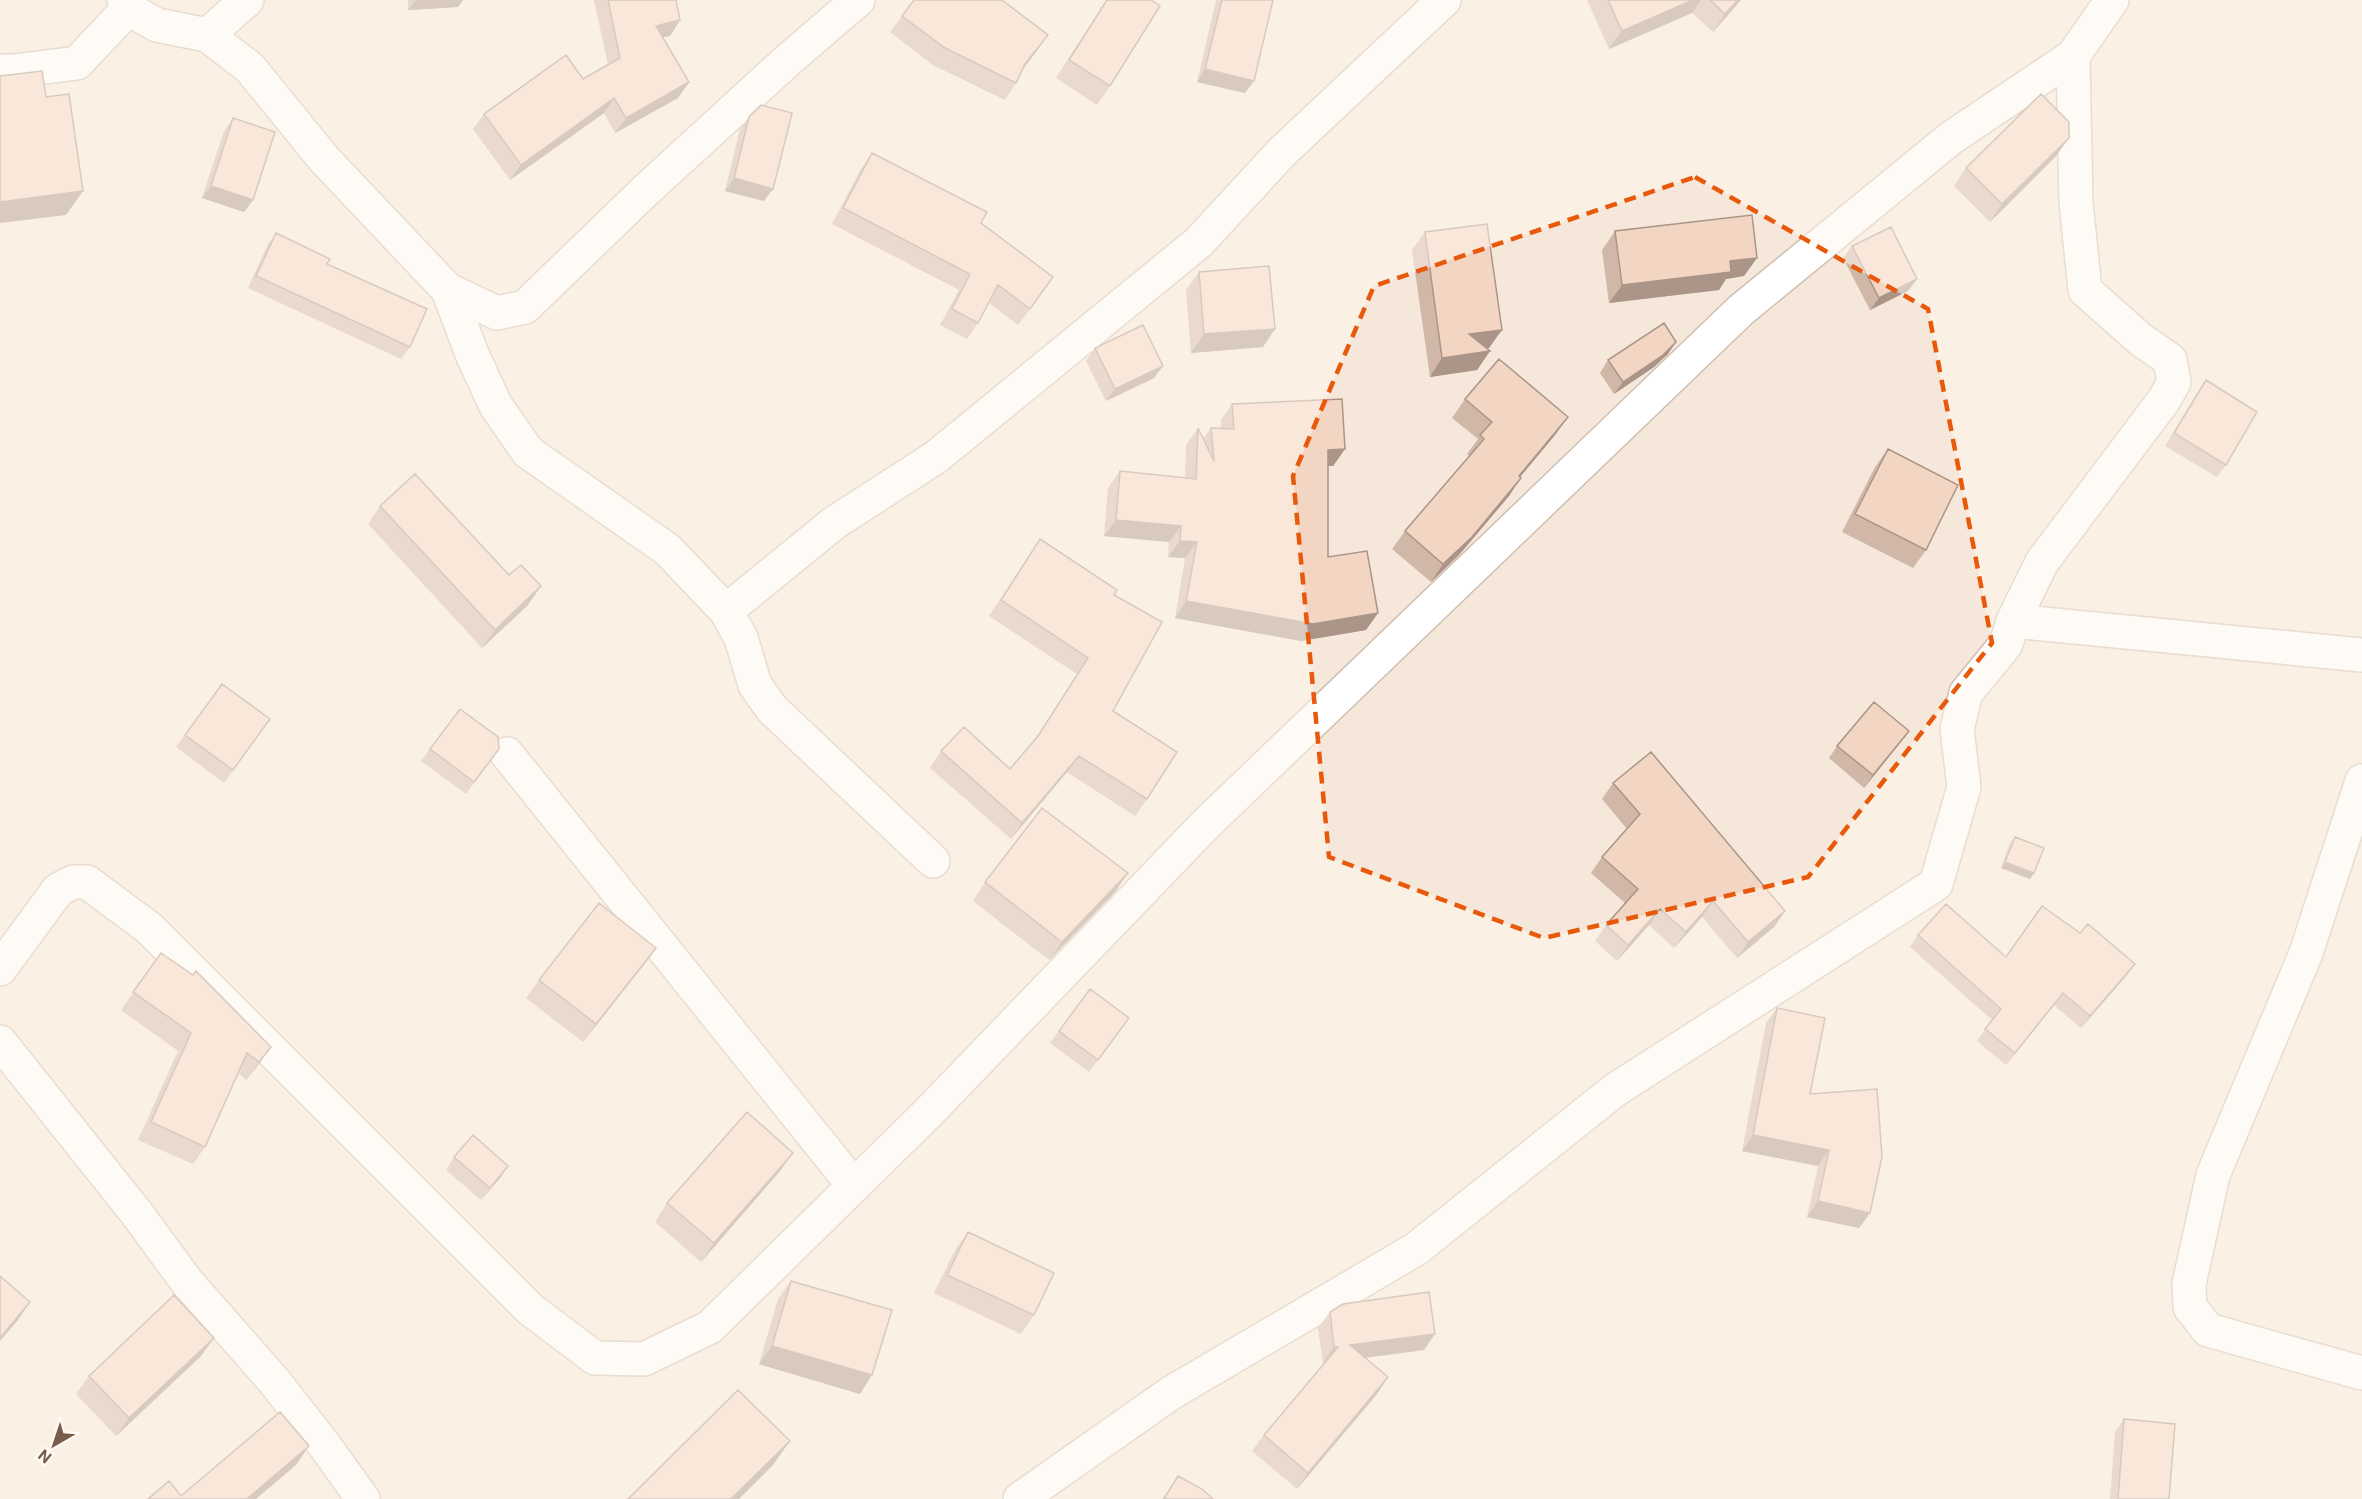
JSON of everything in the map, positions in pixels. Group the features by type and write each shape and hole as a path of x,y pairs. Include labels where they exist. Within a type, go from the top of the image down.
{"street":[{"path":"207,35 246,0"},
{"path":"0,70 14,71 77,63 126,5 157,25 207,35 250,68 324,159 448,290 497,313 525,307 644,192 788,60 858,0"},
{"path":"726,611 834,523 936,457 1199,242 1282,152 1444,0"},
{"path":"0,969 25,939 58,890 73,882 87,882 149,928 530,1309 595,1358 644,1359 710,1327 928,1113 1205,825 1741,310 1951,138 2073,56 2112,0"},
{"path":"1020,1499 1171,1393 1416,1249 1615,1090 1936,884 1964,787 1958,729 1966,693 2006,644 2013,621 2042,562 2164,400 2174,382 2170,360 2140,339 2085,290 2076,202 2073,56"},
{"path":"448,290 472,354 496,406 528,452 668,550 726,611 741,638 755,685 772,709 933,861"},
{"path":"2013,621 2362,655"},
{"path":"507,754 854,1186"},
{"path":"2362,781 2306,952 2213,1175 2189,1284 2190,1307 2208,1329 2362,1373"},
{"path":"0,1042 138,1215 187,1282 281,1390 363,1499"}],"highlighted area":[{"path":"1695,177 1928,309 1992,643 1808,877 1544,938 1329,857 1293,476 1374,286"}],"shaded area":[{"path":"0,0 2362,0 2362,1499 0,1499"}],"building":[{"path":"608,0 676,0 680,20 656,26 689,82 626,118 614,98 521,165 484,114 566,55 583,79 620,58"},
{"path":"914,0 1002,0 1048,35 1025,64 1016,83 945,48 902,16"},
{"path":"1107,0 1151,0 1160,6 1110,86 1069,60"},
{"path":"1222,0 1273,0 1254,81 1205,69"},
{"path":"1608,0 1693,0 1622,31"},
{"path":"1710,0 1738,0 1725,14"},
{"path":"42,71 46,97 69,94 83,191 0,202 0,76"},
{"path":"2041,94 2069,122 2069,138 2002,204 1966,168"},
{"path":"761,105 792,113 773,189 734,178 749,117"},
{"path":"233,118 275,132 253,200 211,186"},
{"path":"872,153 987,212 981,223 1053,277 1030,309 998,285 978,323 952,309 970,274 843,208"},
{"path":"1752,215 1757,258 1730,261 1731,272 1622,285 1615,231"},
{"path":"1487,224 1502,330 1469,334 1490,351 1442,358 1425,232"},
{"path":"1891,227 1917,279 1879,298 1852,246"},
{"path":"276,233 330,259 327,264 427,309 410,347 256,276"},
{"path":"1269,266 1275,329 1204,334 1199,272"},
{"path":"1664,323 1676,342 1663,355 1623,382 1608,360"},
{"path":"1143,325 1163,366 1115,389 1095,348"},
{"path":"1499,359 1568,417 1472,537 1443,564 1405,531 1484,439 1480,435 1492,422 1465,399"},
{"path":"2206,380 2257,412 2226,465 2174,433"},
{"path":"1342,399 1345,449 1328,450 1328,557 1367,551 1378,613 1313,624 1186,601 1197,542 1180,541 1181,526 1116,520 1120,471 1196,479 1198,428 1214,461 1211,428 1234,429 1232,404"},
{"path":"1888,449 1958,485 1926,550 1855,514"},
{"path":"415,474 509,575 521,565 541,586 495,630 380,506"},
{"path":"1040,539 1117,590 1114,595 1162,622 1113,711 1177,752 1147,799 1079,756 1022,823 941,751 964,727 1010,769 1038,736 1088,658 1001,600"},
{"path":"222,684 270,719 233,770 185,735"},
{"path":"1874,702 1909,731 1873,775 1837,746"},
{"path":"460,709 498,737 499,749 474,782 430,749"},
{"path":"1651,752 1785,911 1748,942 1713,901 1686,932 1660,909 1628,945 1606,925 1638,889 1602,857 1640,814 1613,783"},
{"path":"1042,808 1128,873 1062,942 985,882"},
{"path":"2015,837 2044,848 2034,873 2005,862"},
{"path":"599,903 656,948 596,1024 539,980"},
{"path":"1946,904 2006,957 2042,906 2080,933 2088,924 2135,964 2090,1016 2063,993 2015,1053 1985,1029 2001,1009 1918,935"},
{"path":"161,953 193,975 196,971 271,1047 259,1062 247,1053 205,1147 151,1122 191,1033 133,992"},
{"path":"1090,989 1129,1018 1098,1060 1059,1031"},
{"path":"1777,1008 1825,1018 1810,1094 1877,1089 1882,1157 1870,1213 1818,1201 1829,1150 1753,1135"},
{"path":"747,1112 793,1153 714,1243 667,1203"},
{"path":"473,1135 508,1166 490,1188 454,1157"},
{"path":"968,1232 1054,1273 1034,1315 947,1275"},
{"path":"0,1276 30,1302 0,1338"},
{"path":"791,1281 892,1310 872,1375 772,1346"},
{"path":"1429,1292 1435,1334 1350,1345 1388,1377 1308,1473 1264,1435 1338,1347 1334,1347 1330,1312 1343,1304"},
{"path":"174,1295 214,1338 129,1418 89,1376"},
{"path":"738,1390 790,1441 731,1499 628,1499"},
{"path":"280,1412 309,1446 247,1499 148,1499 169,1481 181,1496"},
{"path":"2124,1419 2175,1424 2169,1499 2118,1499"},
{"path":"1178,1476 1202,1489 1213,1499 1164,1499"}]}
